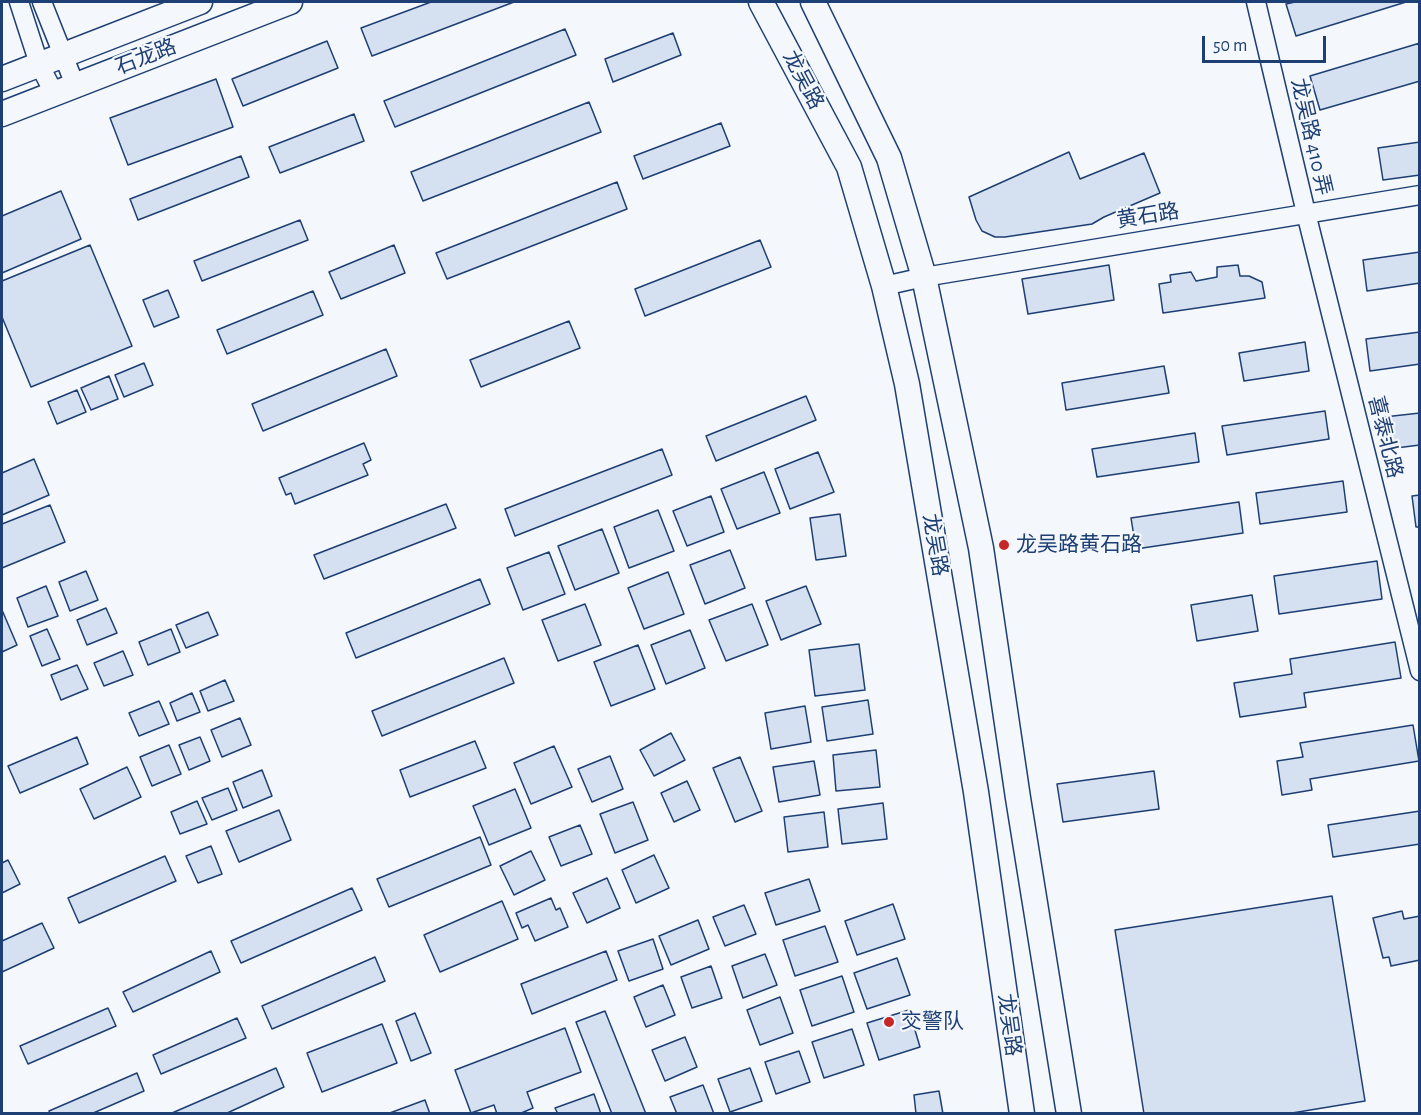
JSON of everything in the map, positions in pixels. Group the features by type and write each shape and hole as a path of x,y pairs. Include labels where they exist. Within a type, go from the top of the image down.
{"main road":[{"name":"石龙路","path":"2,79 200,2"},
{"name":"石龙路","path":"2,114 290,2"},
{"name":"龙吴路","path":"761,2 849,168 884,286 907,384 966,731 1022,1113"},
{"name":"龙吴路","path":"813,2 889,158 924,277 981,548 1018,798 1069,1113"}],"street":[{"path":"19,2 39,64 65,89"},
{"path":"42,2 62,55 65,89"},
{"name":"龙吴路 410 弄","path":"1256,2 1306,213"},
{"name":"黄石路","path":"884,286 924,277 1419,195"},
{"name":"喜泰北路","path":"1306,213 1419,671"}],"building":[{"path":"431,2 514,2 372,56 361,28"},
{"path":"1295,2 1406,2 1296,36 1286,4"},
{"path":"565,29 576,55 395,127 384,101"},
{"path":"673,33 681,55 613,82 605,59"},
{"path":"327,41 338,68 243,106 232,79"},
{"path":"1420,43 1420,81 1320,110 1310,76"},
{"path":"216,79 233,127 128,165 110,118"},
{"path":"589,102 601,132 423,201 411,172"},
{"path":"354,114 364,141 280,173 269,147"},
{"path":"721,123 730,146 643,179 634,156"},
{"path":"1420,142 1420,175 1383,180 1378,148"},
{"path":"1069,152 1080,179 1144,153 1160,193 1092,224 1005,237 995,237 982,231 969,197"},
{"path":"241,156 249,177 138,220 130,199"},
{"path":"617,182 627,209 447,279 436,253"},
{"path":"61,191 81,239 2,273 2,216"},
{"path":"300,220 308,240 202,281 194,261"},
{"path":"760,240 771,267 645,316 635,289"},
{"path":"90,245 132,346 31,387 2,317 2,281"},
{"path":"394,245 405,273 341,299 329,272"},
{"path":"1420,252 1420,283 1367,291 1363,260"},
{"path":"1109,265 1114,300 1028,314 1022,279"},
{"path":"1238,265 1240,276 1249,276 1262,282 1265,298 1163,313 1159,284 1171,282 1170,275 1191,272 1196,281 1217,277 1217,267"},
{"path":"168,290 179,317 154,327 143,300"},
{"path":"313,291 323,315 227,354 217,330"},
{"path":"569,321 580,348 481,387 470,360"},
{"path":"1420,332 1420,364 1370,371 1366,339"},
{"path":"1305,342 1309,371 1244,381 1239,353"},
{"path":"386,349 397,376 263,431 252,404"},
{"path":"144,363 153,385 124,397 115,375"},
{"path":"1164,366 1169,393 1066,410 1062,383"},
{"path":"109,376 118,399 91,410 81,388"},
{"path":"77,390 86,412 57,424 48,402"},
{"path":"806,396 816,420 716,461 706,436"},
{"path":"1325,411 1329,439 1227,455 1222,426"},
{"path":"1420,413 1420,445 1388,449 1384,417"},
{"path":"1195,433 1199,462 1097,477 1092,449"},
{"path":"364,443 371,460 363,464 368,475 295,504 291,493 286,495 279,478"},
{"path":"662,449 672,475 515,536 505,509"},
{"path":"818,452 834,492 790,509 775,469"},
{"path":"34,459 49,495 2,515 2,473"},
{"path":"764,472 780,513 737,529 721,489"},
{"path":"1343,481 1347,512 1260,524 1256,493"},
{"path":"1420,495 1420,527 1416,527 1412,496"},
{"path":"711,496 724,532 687,546 673,511"},
{"path":"1239,502 1243,533 1136,549 1131,518"},
{"path":"446,504 456,528 324,579 314,555"},
{"path":"50,505 65,542 2,568 2,524"},
{"path":"658,510 674,551 629,568 614,527"},
{"path":"840,514 846,556 816,560 810,518"},
{"path":"602,529 619,573 575,590 558,546"},
{"path":"730,550 745,588 705,604 690,565"},
{"path":"549,552 565,594 523,610 507,568"},
{"path":"1377,561 1382,599 1279,614 1274,576"},
{"path":"86,571 98,600 70,611 59,582"},
{"path":"668,572 684,614 644,629 628,588"},
{"path":"480,579 490,604 356,658 346,633"},
{"path":"46,586 58,616 28,627 17,598"},
{"path":"806,586 821,624 781,640 766,601"},
{"path":"1252,595 1258,631 1197,641 1191,605"},
{"path":"585,604 601,645 558,661 542,620"},
{"path":"752,604 768,645 726,661 709,620"},
{"path":"106,608 117,633 87,645 77,620"},
{"path":"2,610 17,645 2,652"},
{"path":"208,612 218,635 186,648 176,625"},
{"path":"47,629 60,659 42,666 30,636"},
{"path":"171,629 180,652 148,665 139,642"},
{"path":"690,630 705,668 666,684 651,645"},
{"path":"1395,642 1401,678 1304,693 1306,707 1240,717 1234,683 1292,674 1290,659"},
{"path":"859,644 865,690 815,696 809,650"},
{"path":"638,645 655,689 611,706 594,662"},
{"path":"123,651 133,675 104,686 94,663"},
{"path":"504,658 514,683 382,736 372,711"},
{"path":"77,665 88,689 61,700 51,675"},
{"path":"225,680 234,701 208,711 200,691"},
{"path":"192,693 200,712 177,721 170,703"},
{"path":"868,700 873,734 827,741 822,707"},
{"path":"159,701 169,724 139,736 129,713"},
{"path":"805,706 811,742 771,749 765,713"},
{"path":"240,718 251,745 222,757 211,730"},
{"path":"1413,725 1419,761 1310,779 1312,790 1282,795 1277,761 1303,757 1300,743"},
{"path":"671,733 685,760 654,776 640,750"},
{"path":"77,737 88,764 20,793 8,766"},
{"path":"200,737 210,761 189,770 179,745"},
{"path":"475,741 486,768 410,797 400,770"},
{"path":"169,745 181,774 152,786 140,757"},
{"path":"554,746 572,787 531,804 514,763"},
{"path":"876,750 880,787 836,791 833,755"},
{"path":"610,756 623,789 592,802 578,769"},
{"path":"740,757 762,811 735,822 713,768"},
{"path":"814,761 820,795 779,802 773,767"},
{"path":"127,767 141,797 94,819 80,789"},
{"path":"262,770 272,796 243,808 233,782"},
{"path":"1154,771 1159,809 1063,822 1057,784"},
{"path":"687,781 700,810 674,822 661,793"},
{"path":"228,788 237,810 212,820 202,798"},
{"path":"515,789 531,828 489,845 473,806"},
{"path":"197,801 207,824 180,834 171,812"},
{"path":"633,802 648,840 615,853 600,814"},
{"path":"883,803 887,839 842,844 838,809"},
{"path":"279,810 291,840 239,862 226,831"},
{"path":"1420,811 1420,844 1333,857 1328,825"},
{"path":"824,812 828,847 788,852 784,817"},
{"path":"580,825 592,854 561,866 549,837"},
{"path":"480,837 491,865 389,907 377,879"},
{"path":"211,846 222,874 198,883 186,856"},
{"path":"531,851 545,880 514,895 500,866"},
{"path":"654,855 669,888 636,903 622,870"},
{"path":"165,856 176,881 79,923 68,898"},
{"path":"8,860 20,884 2,893 2,863"},
{"path":"607,878 620,908 587,923 573,893"},
{"path":"809,879 820,911 776,925 765,893"},
{"path":"352,888 362,910 241,963 231,941"},
{"path":"1332,896 1365,1101 1286,1114 1144,1114 1115,930"},
{"path":"551,898 556,910 560,908 568,927 535,941 528,925 522,928 516,913"},
{"path":"502,901 518,939 440,972 424,935"},
{"path":"893,904 905,939 857,955 845,921"},
{"path":"744,905 756,934 725,946 713,917"},
{"path":"1402,911 1404,919 1420,916 1420,960 1391,966 1389,957 1383,958 1373,918"},
{"path":"698,920 709,949 671,965 659,936"},
{"path":"42,923 54,948 2,972 2,941"},
{"path":"825,926 838,962 795,976 783,940"},
{"path":"653,939 663,969 629,981 618,951"},
{"path":"211,951 220,972 133,1012 123,992"},
{"path":"606,951 617,980 532,1014 521,984"},
{"path":"765,954 777,985 743,998 732,966"},
{"path":"375,957 385,981 272,1029 262,1006"},
{"path":"897,958 910,995 867,1009 854,973"},
{"path":"711,966 722,998 692,1008 681,977"},
{"path":"842,976 854,1012 812,1026 800,990"},
{"path":"663,985 675,1015 646,1027 634,997"},
{"path":"780,997 793,1033 760,1045 747,1010"},
{"path":"108,1008 116,1026 28,1064 20,1046"},
{"path":"909,1010 920,1047 879,1060 867,1023"},
{"path":"605,1011 646,1114 612,1114 576,1022"},
{"path":"415,1013 431,1053 411,1061 396,1021"},
{"path":"237,1018 246,1038 161,1074 153,1055"},
{"path":"382,1024 397,1063 322,1092 307,1053"},
{"path":"565,1028 581,1072 527,1092 533,1108 519,1114 497,1114 494,1105 471,1113 455,1070"},
{"path":"852,1029 864,1065 824,1078 812,1042"},
{"path":"685,1037 697,1067 665,1081 652,1050"},
{"path":"799,1051 810,1082 776,1094 765,1062"},
{"path":"276,1068 284,1087 225,1114 172,1113"},
{"path":"750,1068 762,1101 730,1112 718,1079"},
{"path":"137,1073 144,1091 91,1114 50,1114 49,1111"},
{"path":"703,1085 714,1114 677,1114 670,1097"},
{"path":"939,1091 943,1114 916,1114 914,1095"},
{"path":"594,1094 601,1114 558,1114 555,1108"},
{"path":"425,1100 430,1114 387,1114"}],"place":[{"name":"龙吴路黄石路","path":"1004,545"},
{"name":"交警队","path":"889,1022"}]}
